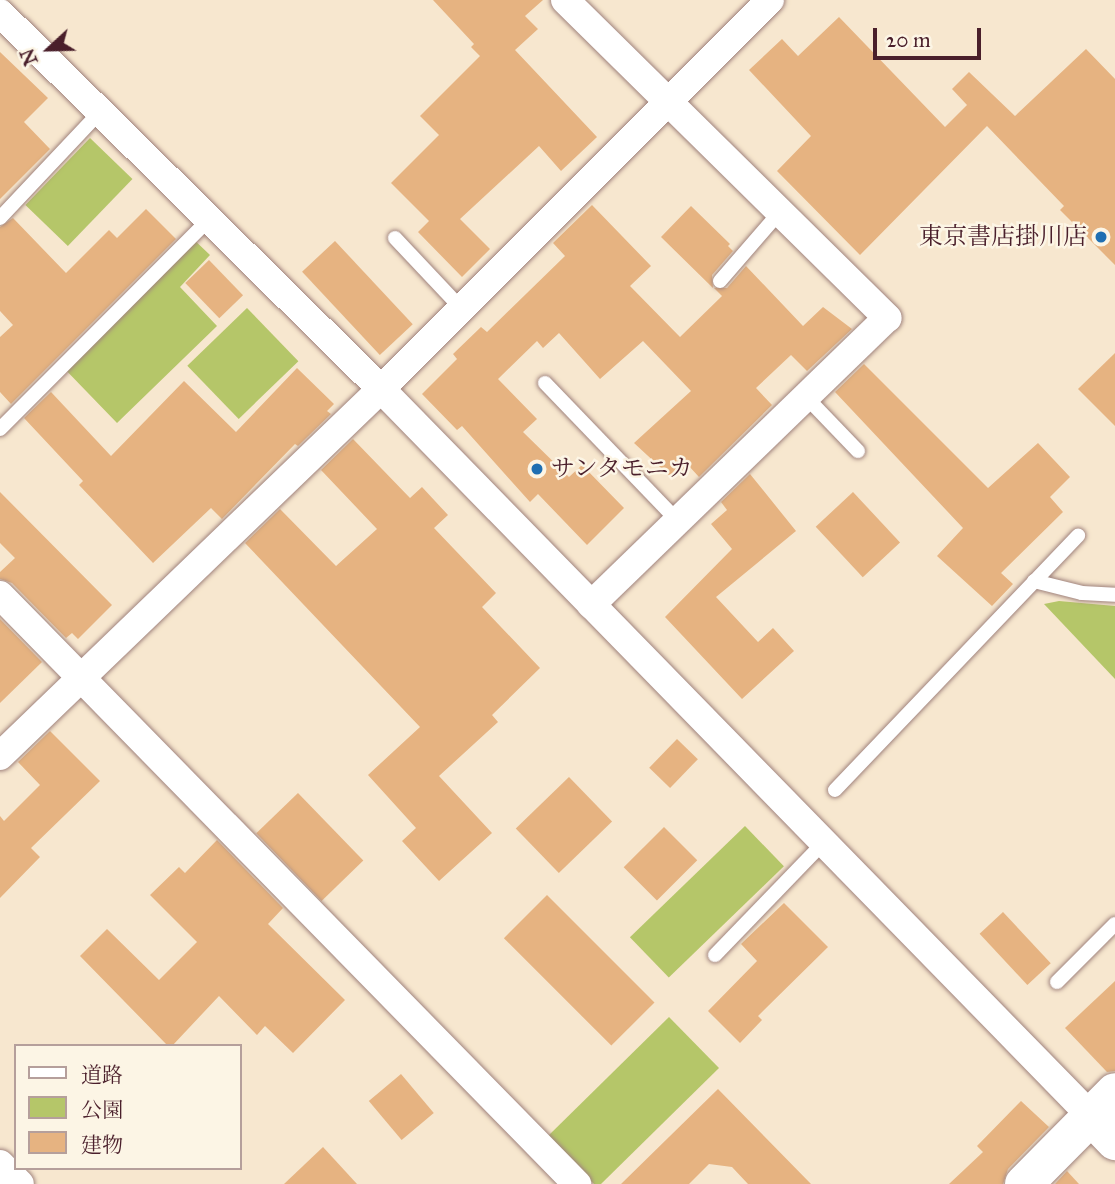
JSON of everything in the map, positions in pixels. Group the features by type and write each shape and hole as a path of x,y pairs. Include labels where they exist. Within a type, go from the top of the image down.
{"street":[{"path":"565,0 665,102 887,318 591,605"},
{"path":"0,756 381,389 665,102 770,0"},
{"path":"0,13 381,389 824,843 1107,1116 1024,1184"},
{"path":"0,595 577,1184"},
{"path":"0,1164 20,1184"}],"lane":[{"path":"0,218 100,112"},
{"path":"720,281 779,213"},
{"path":"0,429 209,219"},
{"path":"395,238 461,308"},
{"path":"545,383 678,521"},
{"path":"806,397 858,450"},
{"path":"835,790 1078,536"},
{"path":"1034,581 1082,593 1115,595"},
{"path":"715,956 824,843"},
{"path":"1057,982 1115,925"}],"green space":[{"path":"90,138 132,179 68,246 25,205"},
{"path":"189,235 210,255 180,287 217,326 117,423 58,362"},
{"path":"247,308 298,361 239,419 187,366"},
{"path":"1059,601 1115,606 1115,679 1044,604"},
{"path":"745,826 784,866 669,977 630,937"},
{"path":"669,1017 719,1068 601,1184 594,1184 547,1137"}],"building":[{"path":"433,0 543,0 525,16 538,29 515,50 597,137 561,171 539,146 460,219 490,249 462,277 418,232 429,221 391,183 439,135 420,116 480,56 471,47 474,44"},
{"path":"839,17 945,127 967,105 952,89 969,72 1015,116 1086,49 1115,79 1115,265 1060,210 1064,206 987,126 860,255 777,171 811,136 749,70 782,39 798,56"},
{"path":"0,52 48,98 24,122 50,149 0,199"},
{"path":"592,205 651,266 630,286 680,337 722,296 714,288 727,288 746,266 803,326 823,307 852,329 807,371 791,355 756,388 772,405 699,477 688,465 673,479 634,443 691,391 643,341 600,379 559,333 543,348 537,341 498,379 537,419 523,432 569,477 582,465 624,508 587,545 538,494 530,502 462,426 457,430 422,394 457,359 453,354 481,327 487,332 565,256 553,243"},
{"path":"691,206 730,244 728,246 733,251 712,275 713,288 661,237"},
{"path":"146,209 176,239 11,404 0,392 0,337 13,325 0,311 0,227 13,218 66,273 109,230 117,238"},
{"path":"335,241 413,324 380,355 302,272"},
{"path":"209,260 243,295 219,318 185,283"},
{"path":"1115,353 1115,426 1078,389"},
{"path":"864,364 988,488 1038,443 1070,477 1050,497 1063,512 1001,573 1013,584 992,606 937,556 963,528 835,392"},
{"path":"297,368 334,404 327,411 331,414 298,446 295,444 222,519 211,508 153,563 79,485 83,481 24,418 51,392 111,456 184,381 236,432"},
{"path":"353,439 410,498 422,487 448,515 434,528 496,593 482,607 540,668 492,715 498,722 439,776 492,833 439,881 402,841 416,828 368,775 420,727 245,543 280,509 336,566 377,529 321,470"},
{"path":"750,474 796,531 716,597 758,642 773,628 794,651 742,699 665,617 732,549 711,524 727,510 721,502"},
{"path":"0,492 112,605 78,639 72,633 66,638 12,583 0,579 0,572 15,558 0,543"},
{"path":"853,492 900,542 863,577 816,527"},
{"path":"0,619 42,662 0,703"},
{"path":"50,731 100,781 31,848 40,857 0,898 0,816 4,821 40,785 18,762"},
{"path":"677,739 698,759 670,788 649,768"},
{"path":"569,777 612,822 559,873 516,828"},
{"path":"298,793 363,861 322,901 256,833"},
{"path":"664,827 697,860 657,901 624,867"},
{"path":"217,840 283,908 268,924 345,1000 293,1053 265,1026 257,1035 219,996 174,1044 166,1044 80,956 107,929 159,980 197,942 150,895 179,867 185,873"},
{"path":"547,895 654,1002 611,1046 504,938"},
{"path":"784,903 828,947 758,1016 762,1020 740,1043 708,1011 757,961 741,944"},
{"path":"1003,912 1051,963 1027,985 980,934"},
{"path":"1115,981 1115,1071 1107,1072 1065,1028"},
{"path":"401,1074 434,1113 402,1140 369,1101"},
{"path":"718,1089 811,1184 748,1184 732,1167 709,1164 689,1184 621,1184"},
{"path":"1021,1101 1049,1127 1008,1169 1003,1184 949,1184 983,1152 977,1146"},
{"path":"323,1147 357,1184 284,1184"},
{"path":"1067,1171 1079,1184 1055,1184"}],"place":[{"name":"東京書店掛川店","path":"1101,237"},
{"name":"サンタモニカ","path":"537,469"}]}
